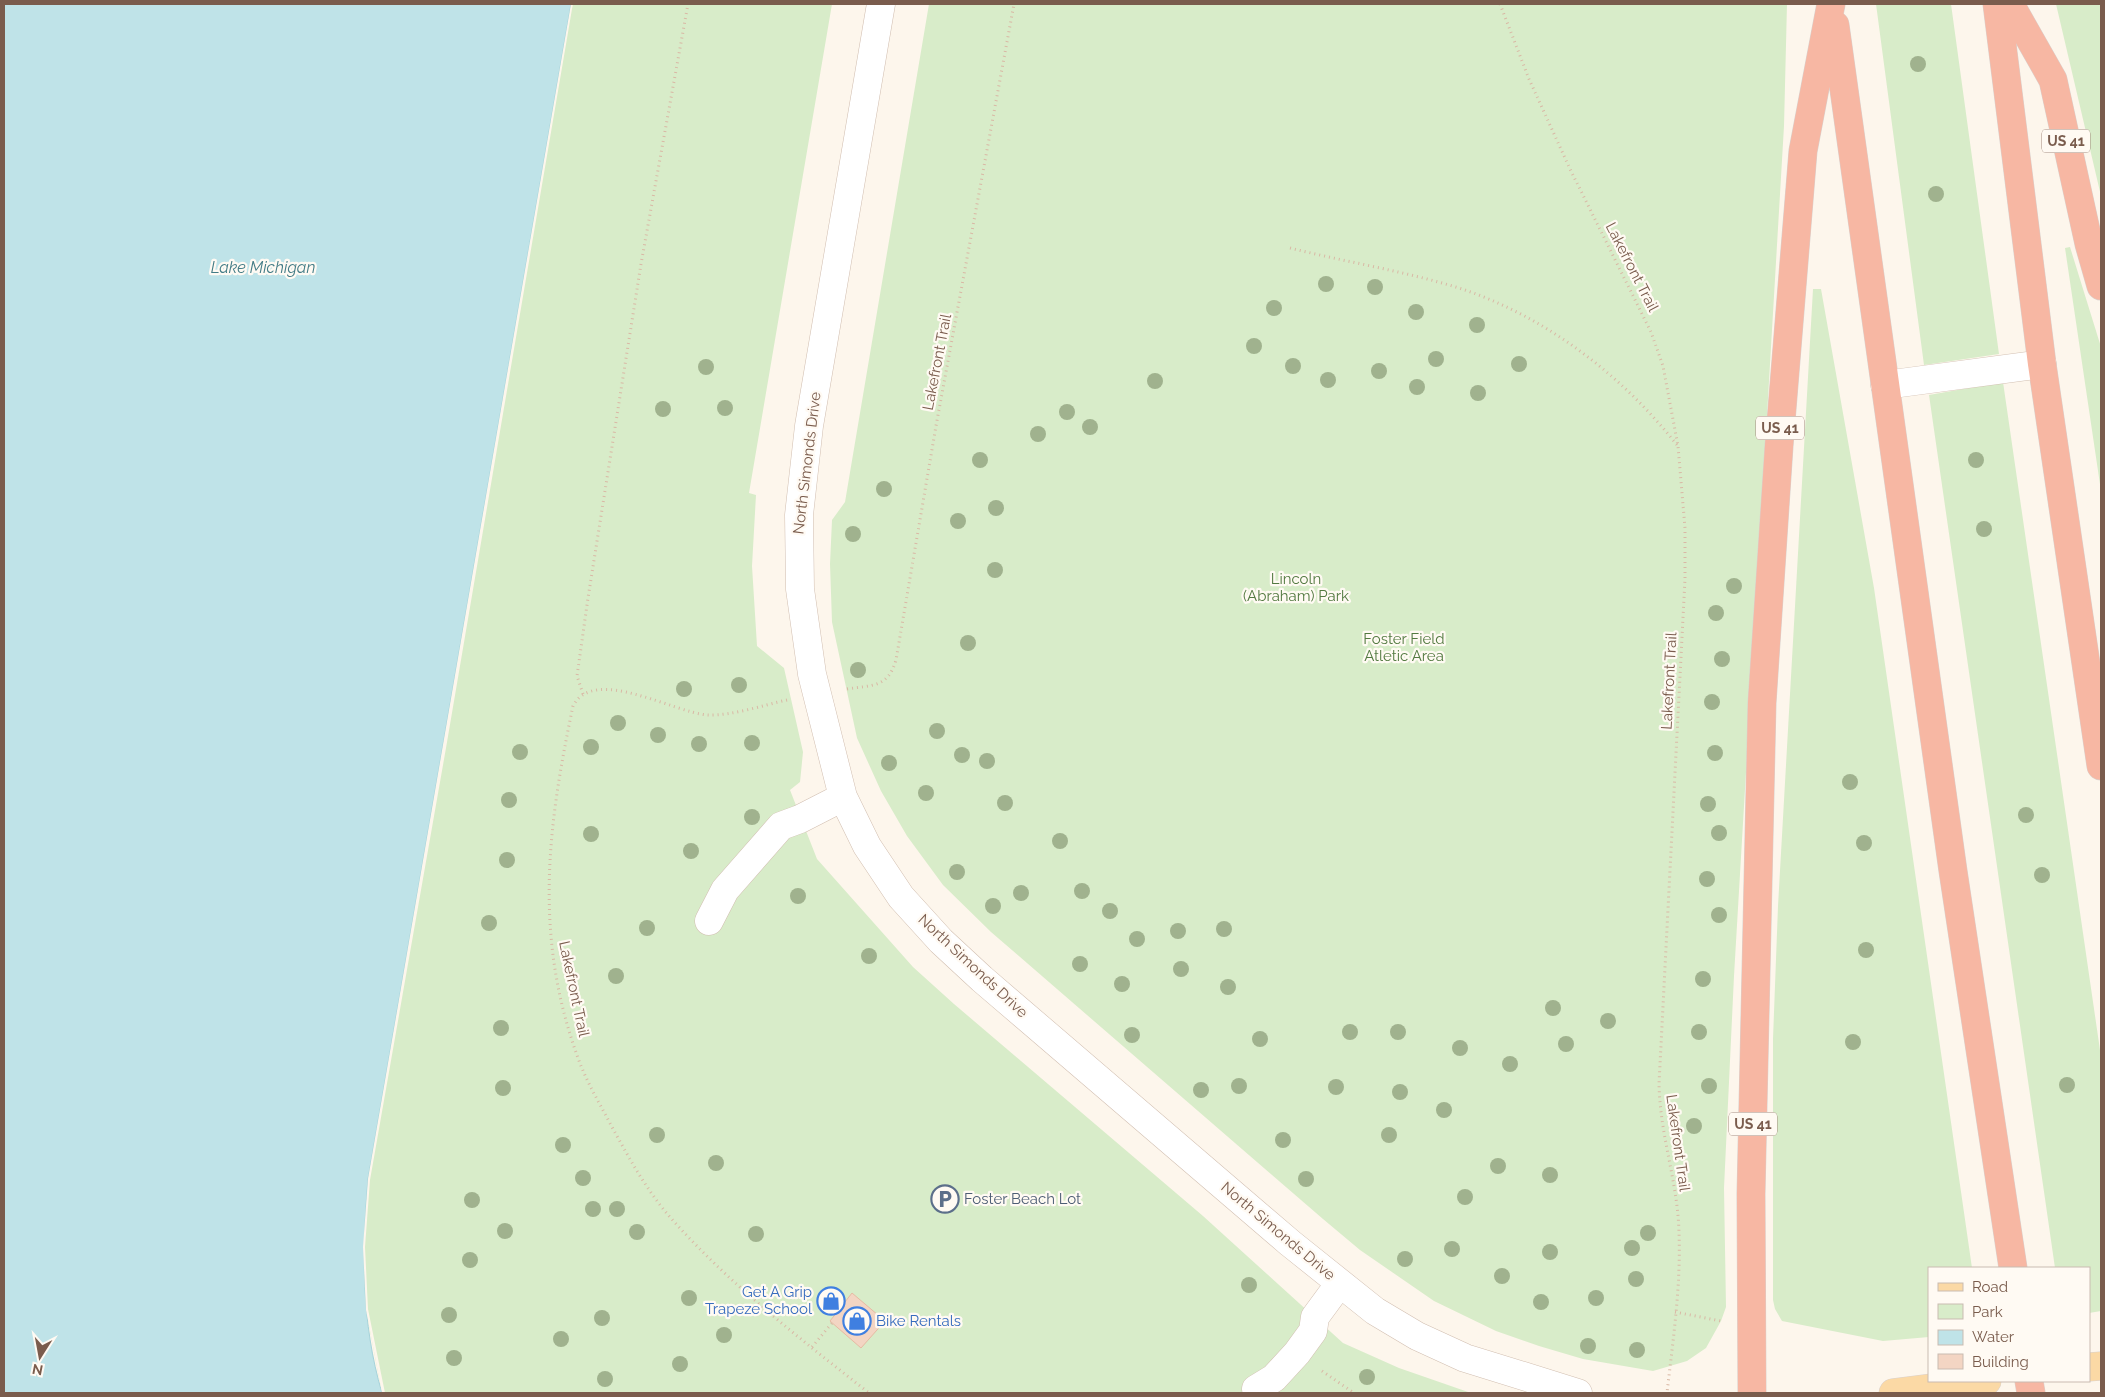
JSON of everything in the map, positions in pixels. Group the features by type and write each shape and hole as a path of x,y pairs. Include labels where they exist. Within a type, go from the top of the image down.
{"highway":[{"path":"1832,4 1954,881 2013,1267"},
{"name":"US 41","path":"1752,1393 1751,1194 1762,703 1779,446 1803,151 1832,4"},
{"path":"1998,4 2042,364 2101,766"},
{"name":"US 41","path":"2010,4 2053,80 2088,244 2101,286"}],"main road":[{"path":"1893,1393 1979,1382"}],"lane":[{"name":"North Simonds Drive","path":"881,4 809,426 799,515 800,589 812,674 843,797 867,846 884,874 941,941 1290,1243 1375,1311 1417,1336 1465,1358 1578,1393"},
{"path":"1885,385 2042,364"},
{"path":"800,819 843,797"},
{"path":"1315,1317 1340,1283"}],"path":[{"path":"688,4 641,264 577,676 583,694 597,689 618,690 706,715 791,699"},
{"name":"Lakefront Trail","path":"845,689 882,683 892,672 896,660 936,426 1014,4"},
{"name":"Lakefront Trail","path":"1500,4 1529,79 1570,169 1652,332 1663,366 1678,446 1685,520 1685,578 1659,1084 1661,1123 1670,1168 1679,1232 1675,1312 1667,1393"},
{"path":"1290,248 1439,282 1479,295 1507,308 1574,347 1608,372 1637,399 1678,446"},
{"name":"Lakefront Trail","path":"583,694 577,698 573,706 559,773 549,847 548,881 550,926 556,968 578,1058 592,1092 628,1155 668,1215 736,1285 869,1393"},
{"path":"1675,1312 1721,1321"},
{"path":"812,1347 832,1323"},
{"path":"1321,1370 1354,1393"}],"green space":[{"path":"571,4 832,4 749,493 756,495 752,566 757,646 784,668 803,752 800,782 790,790 817,859 913,967 1203,1216 1343,1343 1399,1368 1471,1393 382,1393 366,1310 363,1247 368,1179"},
{"name":"Lincoln (Abraham) Park","path":"929,4 1787,4 1784,126 1734,976 1724,1188 1726,1307 1721,1321 1706,1348 1687,1361 1653,1371 1583,1359 1539,1346 1496,1331 1434,1301 1360,1250 991,932 943,885 907,836 881,791 857,738 832,622 830,564 832,520 845,502"},
{"path":"1876,4 1951,4 1999,354 1924,365"},
{"path":"2056,4 2101,4 2101,196"},
{"path":"2070,247 2101,347 2101,491 2065,248"},
{"path":"1813,289 1821,289 1874,588 1972,1267 1928,1267 1928,1337 1883,1341 1782,1321 1775,1309 1773,1300 1773,1039 1778,906"},
{"path":"2003,382 2101,1057 2101,1311 2090,1313 2090,1267 2055,1267 1929,395"}],"water":[{"name":"Lake Michigan","path":"4,4 571,4 368,1179 364,1260 365,1287 370,1340 382,1393 4,1393"}],"pier":[{"path":"571,4 573,4 446,748 370,1180 365,1247 368,1309 385,1393 382,1393 366,1310 363,1247 368,1179"}],"building":[{"name":"Bike Rentals","path":"852,1293 885,1321 861,1348 830,1321"}],"place":[{"name":"Foster Beach Lot","path":"945,1199"},
{"name":"Get A Grip Trapeze School","path":"831,1301"},
{"name":"Bike Rentals","path":"857,1321"}],"park label":[{"name":"Foster Field Atletic Area","path":"1404,648"}]}
